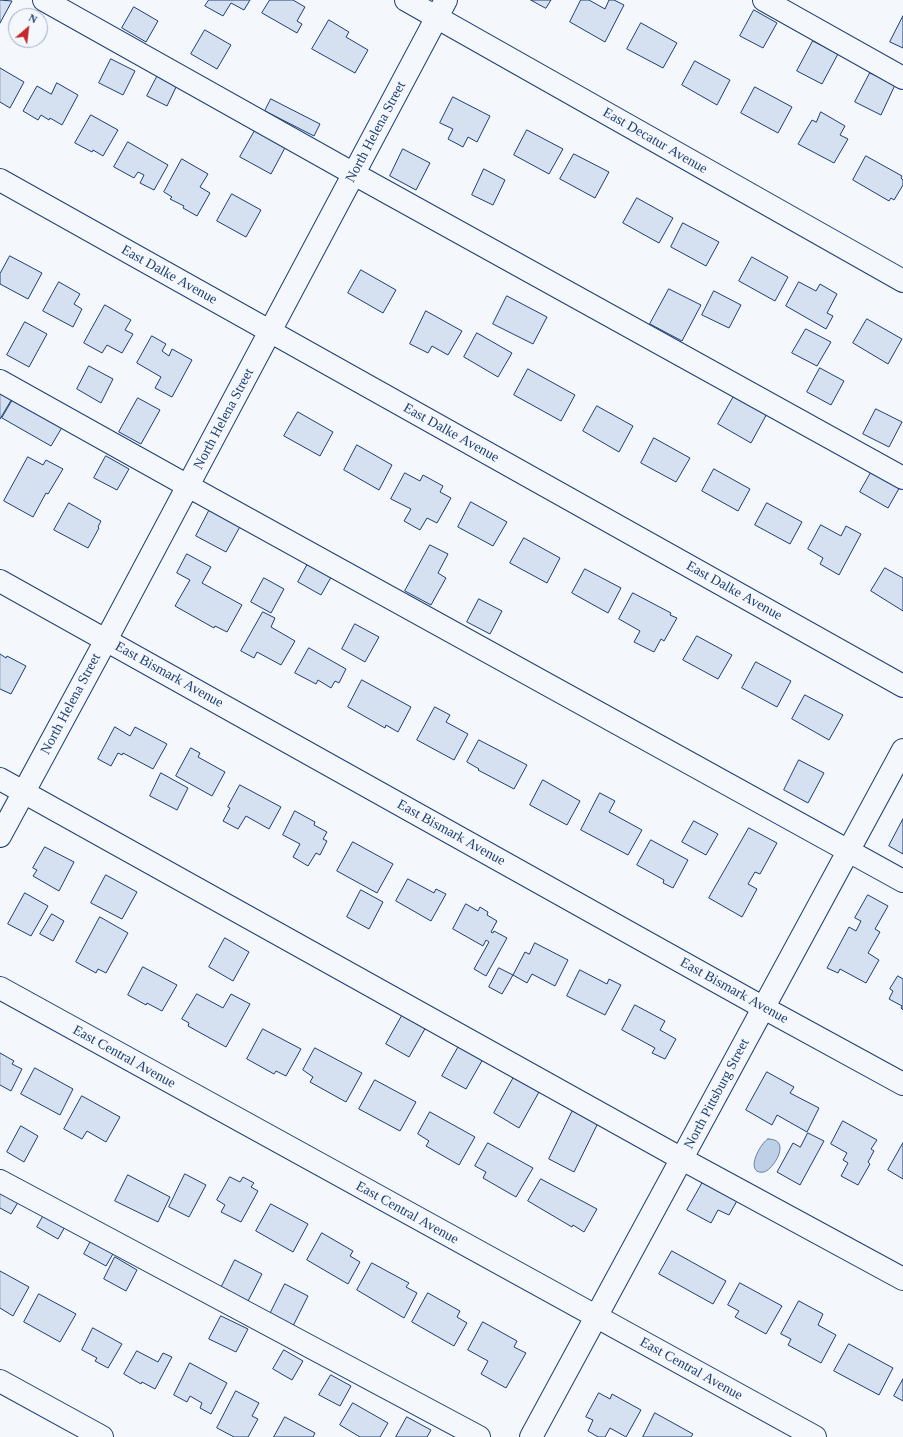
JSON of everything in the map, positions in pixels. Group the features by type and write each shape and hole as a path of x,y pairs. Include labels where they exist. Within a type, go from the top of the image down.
{"street":[{"path":"44,0 354,174 903,478"},
{"name":"East Decatur Avenue","path":"406,0 442,9 903,282"},
{"path":"764,0 903,78"},
{"name":"North Helena Street","path":"0,836 442,9"},
{"name":"East Dalke Avenue","path":"0,180 903,686"},
{"path":"0,381 903,881"},
{"name":"East Bismark Avenue","path":"0,581 764,1008 903,1084"},
{"name":"North Pittsburg Street","path":"531,1437 903,750"},
{"path":"0,779 682,1159 903,1279"},
{"name":"East Central Avenue","path":"0,988 815,1437"},
{"path":"0,1181 479,1437"},
{"path":"0,1381 102,1437"}],"water":[{"path":"768,1139 775,1140 779,1144 779,1155 768,1170 758,1172 755,1169 755,1158 764,1142"}],"building":[{"path":"0,0 12,1 8,8 0,23"},
{"path":"209,0 250,0 244,10 231,3 223,16 205,6"},
{"path":"270,0 293,0 305,7 297,21 302,24 297,33 262,13"},
{"path":"531,0 551,0 546,8"},
{"path":"581,0 589,0 605,9 609,0 614,0 624,5 605,42 570,22"},
{"path":"134,7 158,21 146,42 122,28"},
{"path":"754,10 777,23 763,48 740,36"},
{"path":"903,16 903,48 890,42"},
{"path":"329,20 349,32 346,37 368,50 355,73 312,49"},
{"path":"641,23 677,43 663,68 627,49"},
{"path":"205,30 231,45 217,69 191,54"},
{"path":"813,41 838,54 822,84 797,71"},
{"path":"111,59 135,71 123,95 99,83"},
{"path":"695,61 730,80 717,105 682,85"},
{"path":"0,68 24,82 10,108 0,102"},
{"path":"160,71 179,81 167,106 147,96"},
{"path":"870,73 895,85 881,115 855,102"},
{"path":"57,83 78,95 62,125 41,115 38,120 23,111 37,86 51,94"},
{"path":"755,87 792,107 778,133 741,113"},
{"path":"453,97 490,116 477,142 468,137 463,147 448,139 453,129 440,123"},
{"path":"271,99 320,124 314,136 265,111"},
{"path":"821,112 845,126 840,135 848,139 834,163 798,144 812,120 816,122"},
{"path":"91,115 118,130 103,156 93,150 92,152 75,143"},
{"path":"257,127 287,144 271,174 240,157"},
{"path":"527,130 563,149 549,174 514,155"},
{"path":"128,142 168,165 154,190 140,183 144,175 138,172 134,178 114,167"},
{"path":"403,149 430,163 416,190 390,176"},
{"path":"574,154 609,172 595,198 560,179"},
{"path":"866,156 902,176 901,178 903,180 903,185 894,200 891,198 889,201 853,180"},
{"path":"182,159 208,174 200,187 210,193 197,216 183,208 184,206 170,199 172,197 164,192"},
{"path":"484,169 505,180 493,205 472,195"},
{"path":"232,194 261,210 246,237 217,221"},
{"path":"637,198 673,218 659,243 623,223"},
{"path":"683,223 719,242 706,266 671,247"},
{"path":"10,256 42,273 28,299 0,284 0,274"},
{"path":"752,257 788,277 775,301 739,281"},
{"path":"361,270 396,290 383,313 348,293"},
{"path":"59,282 80,294 74,304 82,309 73,327 43,311"},
{"path":"799,282 816,291 820,284 837,294 827,313 833,316 826,329 786,306"},
{"path":"669,289 701,305 682,341 650,324"},
{"path":"714,291 741,305 729,328 702,315"},
{"path":"507,296 547,317 533,344 493,324"},
{"path":"105,305 131,320 125,330 133,334 122,353 107,345 102,353 84,343"},
{"path":"426,311 462,331 448,355 432,346 428,353 410,344"},
{"path":"867,319 902,339 888,364 853,343"},
{"path":"25,322 47,334 29,367 7,355"},
{"path":"806,329 831,342 817,366 792,353"},
{"path":"477,333 512,353 498,377 464,357"},
{"path":"152,336 166,344 162,351 169,356 172,349 192,360 172,397 155,388 161,377 137,363"},
{"path":"89,366 113,379 101,403 77,389"},
{"path":"820,368 844,381 831,405 807,392"},
{"path":"528,369 575,395 561,421 514,395"},
{"path":"0,389 13,397 0,419"},
{"path":"737,391 769,410 751,443 718,424"},
{"path":"15,396 64,424 51,446 2,418"},
{"path":"138,398 160,410 141,444 119,432"},
{"path":"597,406 633,426 619,452 583,431"},
{"path":"876,409 902,422 889,447 863,434"},
{"path":"298,412 333,432 320,456 284,436"},
{"path":"654,438 690,458 676,482 641,463"},
{"path":"357,445 392,465 379,490 344,470"},
{"path":"106,456 129,469 117,490 94,478"},
{"path":"28,457 43,465 46,460 63,469 48,494 46,493 33,517 4,501"},
{"path":"714,469 750,489 738,511 702,491"},
{"path":"873,469 901,485 888,508 860,492"},
{"path":"405,473 420,481 423,475 443,486 440,492 451,498 437,523 427,518 420,530 404,521 411,509 391,499"},
{"path":"471,502 507,522 493,546 458,527"},
{"path":"69,503 101,521 98,527 99,528 88,548 54,530"},
{"path":"767,503 802,522 790,544 755,525"},
{"path":"211,507 242,523 226,552 196,536"},
{"path":"821,525 841,536 846,526 861,534 839,575 820,564 823,558 808,549"},
{"path":"524,538 560,558 547,583 510,563"},
{"path":"430,545 448,554 438,573 446,578 431,605 405,591"},
{"path":"187,554 211,567 202,583 242,605 227,632 215,626 214,628 175,606 190,580 177,573"},
{"path":"311,558 334,572 321,595 298,582"},
{"path":"885,568 903,578 903,611 871,591"},
{"path":"585,569 621,588 608,613 572,593"},
{"path":"264,578 284,589 271,613 251,602"},
{"path":"633,593 671,613 670,615 677,618 664,641 661,639 654,652 634,642 640,631 619,619"},
{"path":"479,599 502,611 490,634 467,622"},
{"path":"263,612 275,618 271,627 295,641 281,665 257,652 254,658 241,651"},
{"path":"355,624 379,637 365,662 342,649"},
{"path":"697,636 732,655 718,679 683,660"},
{"path":"309,648 346,669 339,683 335,681 331,688 318,680 316,684 295,673"},
{"path":"0,654 26,666 11,694 0,689"},
{"path":"756,662 791,681 777,707 742,688"},
{"path":"362,680 411,707 398,732 386,725 385,728 348,707"},
{"path":"805,695 843,715 829,740 792,719"},
{"path":"435,707 450,715 446,722 468,734 454,760 417,740"},
{"path":"115,727 130,736 135,727 167,744 153,769 123,753 122,755 118,753 111,766 98,759"},
{"path":"479,740 527,765 514,789 478,770 479,769 467,762"},
{"path":"191,748 200,753 198,757 225,772 212,796 176,776"},
{"path":"799,760 824,773 808,803 784,790"},
{"path":"161,773 188,788 177,810 150,796"},
{"path":"543,780 580,801 567,825 530,805"},
{"path":"240,785 281,807 269,829 246,816 238,829 223,821 230,808 228,807"},
{"path":"600,793 615,801 609,812 642,830 628,855 581,830"},
{"path":"295,811 315,822 314,825 327,832 323,839 327,841 320,855 316,853 308,866 293,857 300,844 283,835"},
{"path":"903,819 903,854 889,846"},
{"path":"694,821 718,834 706,855 682,842"},
{"path":"749,828 777,843 760,874 755,872 748,884 757,889 742,917 709,898"},
{"path":"651,840 688,860 673,888 663,883 664,880 637,865"},
{"path":"353,842 393,864 377,893 337,871"},
{"path":"45,847 74,862 59,891 33,876 37,870 33,868"},
{"path":"106,875 137,892 122,919 91,903"},
{"path":"408,879 434,893 436,889 446,894 431,921 396,901"},
{"path":"361,890 383,902 369,929 347,917"},
{"path":"25,893 48,906 31,936 8,924"},
{"path":"868,895 888,906 875,929 880,932 868,953 879,960 866,983 840,969 838,973 827,968 849,927 856,931 861,921 855,918"},
{"path":"466,904 478,911 480,907 488,912 487,915 497,921 491,932 493,933 494,931 507,938 486,976 474,969 489,942 486,940 483,946 453,929"},
{"path":"52,914 64,921 53,941 40,934"},
{"path":"100,917 128,933 106,973 98,969 96,973 76,962"},
{"path":"225,938 249,952 233,981 209,967"},
{"path":"535,943 568,960 555,986 532,974 527,983 513,975 525,952 529,954"},
{"path":"143,967 177,985 162,1011 147,1003 146,1005 128,995"},
{"path":"499,968 513,975 502,994 489,987"},
{"path":"580,970 607,984 609,979 621,985 605,1015 567,996"},
{"path":"898,976 903,979 903,1010 901,1008 902,1006 889,999 893,991 890,989"},
{"path":"197,994 223,1008 231,994 250,1004 226,1047 188,1026 189,1023 182,1019"},
{"path":"635,1005 665,1021 660,1030 676,1039 665,1059 652,1053 655,1048 622,1030"},
{"path":"403,1014 426,1027 409,1057 386,1044"},
{"path":"263,1029 301,1049 286,1076 276,1071 274,1074 247,1059"},
{"path":"459,1046 483,1059 466,1089 442,1076"},
{"path":"315,1048 362,1073 346,1102 310,1082 313,1077 303,1070"},
{"path":"0,1053 14,1061 12,1064 22,1069 11,1091 0,1085"},
{"path":"35,1068 73,1089 60,1115 21,1094"},
{"path":"767,1072 794,1087 790,1093 819,1108 807,1132 777,1115 772,1125 746,1110"},
{"path":"514,1077 539,1092 519,1128 494,1113"},
{"path":"375,1080 416,1102 400,1131 359,1109"},
{"path":"82,1096 120,1117 106,1142 87,1131 82,1139 64,1129"},
{"path":"573,1110 598,1123 574,1172 549,1159"},
{"path":"430,1112 475,1137 459,1165 426,1146 429,1141 418,1134"},
{"path":"843,1121 877,1140 871,1149 874,1151 868,1162 870,1164 858,1185 841,1176 848,1163 843,1160 847,1153 831,1144"},
{"path":"21,1126 38,1136 24,1162 7,1152"},
{"path":"808,1133 824,1141 800,1185 777,1172 793,1143 800,1147"},
{"path":"488,1143 533,1168 516,1197 483,1178 486,1172 475,1166"},
{"path":"903,1143 903,1179 888,1170"},
{"path":"185,1174 206,1185 189,1217 169,1207"},
{"path":"128,1175 170,1197 158,1222 115,1201"},
{"path":"230,1177 240,1182 243,1177 254,1183 251,1187 258,1191 241,1222 221,1212 225,1205 217,1200"},
{"path":"541,1179 597,1209 584,1232 573,1225 572,1227 528,1201"},
{"path":"704,1180 738,1199 729,1215 718,1210 711,1223 687,1210"},
{"path":"0,1188 20,1199 11,1214 0,1208"},
{"path":"271,1204 308,1224 293,1252 256,1231"},
{"path":"45,1213 66,1225 58,1239 37,1227"},
{"path":"322,1233 353,1251 350,1256 360,1262 348,1284 307,1260"},
{"path":"92,1239 114,1252 106,1266 84,1254"},
{"path":"672,1251 726,1281 713,1304 659,1274"},
{"path":"115,1257 137,1270 126,1291 104,1279"},
{"path":"235,1260 262,1274 248,1301 221,1288"},
{"path":"372,1263 409,1283 406,1287 417,1293 404,1318 357,1290"},
{"path":"0,1271 29,1287 13,1316 0,1308"},
{"path":"740,1283 782,1306 766,1334 735,1317 739,1311 728,1305"},
{"path":"285,1284 308,1296 293,1326 270,1314"},
{"path":"428,1293 460,1311 457,1317 467,1323 454,1346 412,1322"},
{"path":"39,1294 76,1314 60,1342 24,1322"},
{"path":"799,1301 823,1314 818,1325 836,1335 821,1363 788,1345 791,1339 781,1334"},
{"path":"221,1316 248,1329 236,1352 209,1339"},
{"path":"483,1322 517,1341 514,1347 526,1353 506,1388 481,1374 488,1361 468,1350"},
{"path":"93,1328 122,1344 108,1368 95,1361 97,1358 82,1350"},
{"path":"849,1344 893,1368 879,1395 834,1371"},
{"path":"284,1350 303,1361 292,1380 273,1369"},
{"path":"137,1351 158,1362 163,1353 172,1357 155,1389 142,1382 141,1384 124,1374"},
{"path":"190,1363 227,1383 211,1414 200,1408 202,1403 190,1396 187,1402 174,1395"},
{"path":"331,1375 351,1386 340,1406 319,1395"},
{"path":"903,1379 903,1401 894,1396"},
{"path":"236,1391 259,1403 252,1416 258,1419 248,1437 234,1437 217,1428"},
{"path":"599,1393 610,1399 612,1394 641,1410 626,1437 610,1428 605,1437 598,1437 588,1431 593,1420 586,1417"},
{"path":"353,1403 388,1423 380,1437 360,1437 340,1425"},
{"path":"655,1413 693,1434 691,1437 643,1437"},
{"path":"285,1417 315,1433 313,1437 274,1437"},
{"path":"407,1417 431,1430 427,1437 396,1437"}]}
